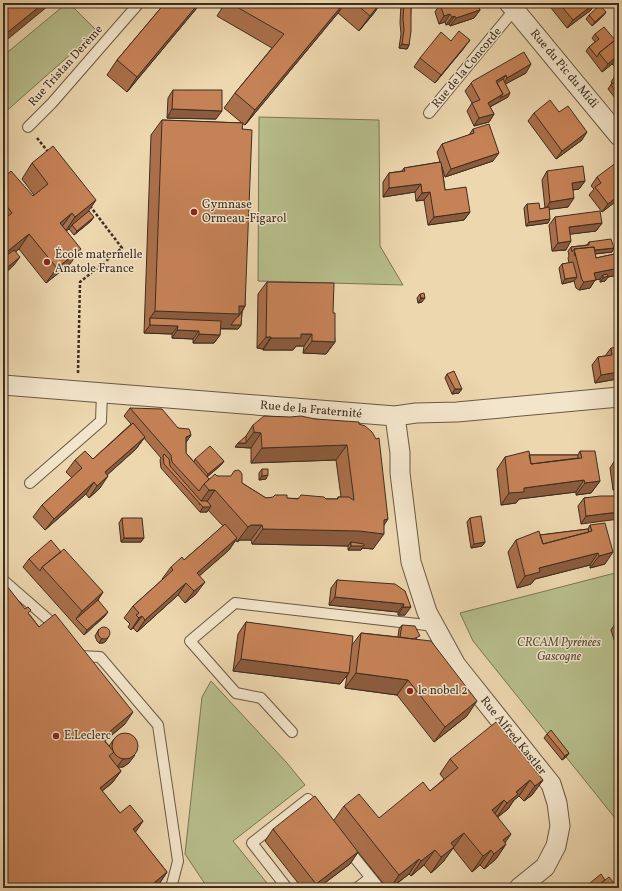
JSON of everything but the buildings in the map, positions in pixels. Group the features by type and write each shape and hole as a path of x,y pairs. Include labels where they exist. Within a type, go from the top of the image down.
{"street":[{"name":"Rue du Pic du Midi","path":"514,5 619,136"},
{"name":"Rue de la Fraternité","path":"3,385 395,416 416,412 457,412 619,397"},
{"name":"Rue Alfred Kastler","path":"395,416 400,453 400,473 411,562 427,612 456,665 551,784 557,803 560,826 556,846 545,867 519,888"}],"lane":[{"name":"Rue Tristan Derème","path":"28,127 52,103 139,3"},
{"name":"Rue de la Concorde","path":"429,113 514,5"},
{"path":"30,483 100,421 102,393"},
{"path":"3,580 50,621 80,656 100,657 158,725 178,861 172,888"},
{"path":"292,732 261,698 236,693 190,641 235,603 435,626"},
{"path":"287,888 252,843 308,799 323,817"},
{"path":"342,841 378,888"},
{"path":"357,888 370,878"}],"path":[{"path":"28,127 52,157"},
{"path":"78,391 80,282 122,248 89,205"}],"green space":[{"path":"67,3 69,3 97,31 3,114 3,56"},
{"path":"259,117 379,120 380,246 403,285 258,281"},
{"name":"CRCAM Pyrénées Gascogne","path":"619,572 619,823 473,641 460,613"},
{"path":"211,681 287,763 305,785 233,841 271,888 207,888 185,854 202,697"}],"place":[{"name":"Gymnase Ormeau-Figarol","path":"194,212"},
{"name":"École maternelle Anatole France","path":"47,262"},
{"name":"le nobel 2","path":"410,691"},
{"name":"E.Leclerc","path":"56,736"}]}
